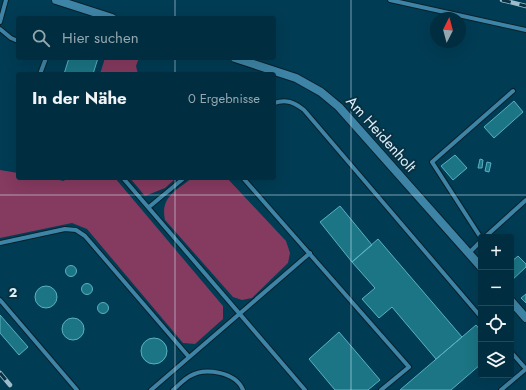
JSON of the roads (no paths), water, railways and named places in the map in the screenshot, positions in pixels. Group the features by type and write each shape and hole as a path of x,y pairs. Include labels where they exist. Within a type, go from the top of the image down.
{"street":[{"path":"56,0 106,16"},
{"name":"Am Heidenholt","path":"241,60 296,78 321,92 339,107 478,263"},
{"path":"514,304 526,318"}],"lane":[{"path":"0,22 6,0"},
{"path":"390,0 526,30"},
{"path":"0,28 11,38 16,40"},
{"path":"41,72 45,60"},
{"path":"478,234 432,162 513,91"},
{"path":"276,103 286,101 295,103 304,110 478,313"},
{"path":"125,180 305,390"},
{"path":"149,207 182,180"},
{"path":"246,180 409,367 382,390"},
{"path":"488,234 526,200"},
{"path":"0,243 65,229 76,230 81,233 190,357"},
{"path":"469,253 478,242"},
{"path":"150,390 310,253"},
{"path":"0,300 75,388"},
{"path":"501,390 526,369 514,355"},
{"path":"172,390 190,375 208,371 226,374 241,386 243,390"}],"railway":[{"path":"502,0 526,6"},
{"path":"0,373 10,385"}]}
